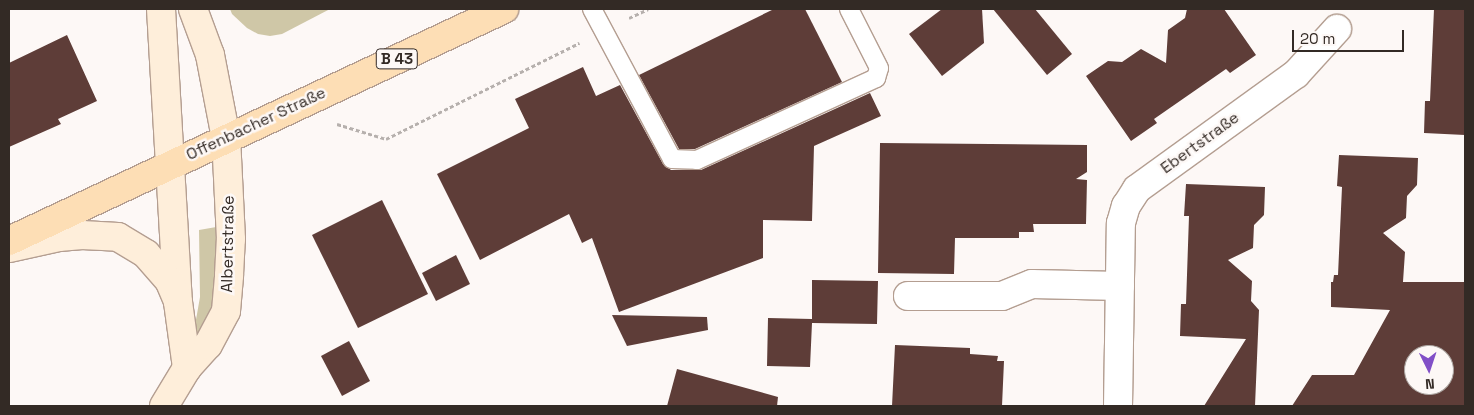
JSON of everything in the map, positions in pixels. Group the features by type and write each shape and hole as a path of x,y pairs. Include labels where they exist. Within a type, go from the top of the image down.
{"main road":[{"name":"Offenbacher Straße","path":"9,240 504,9"}],"street":[{"path":"161,9 178,302 187,368"},
{"name":"Albertstraße","path":"164,406 187,368 208,345 226,312 231,239 226,138 210,55 192,9"},
{"name":"Ebertstraße","path":"1118,406 1121,223 1126,206 1137,189 1296,74 1337,29"},
{"path":"9,248 59,237 82,235 118,237 146,254 169,280 178,302"},
{"path":"908,296 1002,296 1032,284 1120,286"}],"lane":[{"path":"592,9 672,159 697,160 876,78 879,68 849,9"}],"path":[{"path":"289,108 386,139 648,9"}],"shaded area":[{"path":"230,9 330,9 282,34 270,36 258,34 247,28 232,14"},
{"path":"222,226 215,305 198,342 194,331 200,297 199,230"}],"building":[{"path":"774,9 805,9 842,82 695,149 679,149 639,75"},
{"path":"942,9 982,9 984,43 942,76 909,34"},
{"path":"993,9 1035,9 1072,54 1047,75"},
{"path":"1187,9 1224,9 1256,55 1230,73 1226,69 1154,119 1157,123 1131,141 1086,76 1108,61 1122,62 1141,49 1166,63 1168,30 1185,18"},
{"path":"1434,9 1465,9 1465,135 1424,133 1425,101 1430,101"},
{"path":"67,35 97,101 58,119 61,124 9,147 9,63"},
{"path":"583,67 596,96 620,85 663,164 671,170 701,170 870,93 881,116 814,146 812,221 763,220 763,258 619,312 592,238 582,243 569,214 480,260 437,174 529,128 515,99"},
{"path":"880,143 1087,145 1087,172 1076,179 1087,180 1086,224 1033,224 1034,232 1019,232 1019,238 955,238 954,274 878,273"},
{"path":"1339,155 1418,158 1417,185 1407,196 1406,218 1383,233 1405,252 1403,282 1465,282 1465,406 1292,406 1312,375 1354,375 1390,310 1331,307 1331,282 1333,282 1334,275 1338,275 1342,187 1337,186"},
{"path":"1186,184 1265,187 1264,215 1254,225 1253,248 1228,260 1252,281 1251,301 1259,310 1255,406 1204,406 1246,339 1180,336 1181,304 1186,304 1189,216 1184,216"},
{"path":"382,200 428,294 358,328 312,235"},
{"path":"456,255 470,284 436,301 422,273"},
{"path":"812,280 878,281 877,324 812,323 810,367 767,366 768,318 812,319"},
{"path":"612,315 707,317 708,330 627,346"},
{"path":"349,341 370,381 342,396 321,356"},
{"path":"895,345 970,348 970,354 998,356 997,361 1004,361 1002,406 892,406"},
{"path":"677,369 778,397 777,406 667,406"}]}
